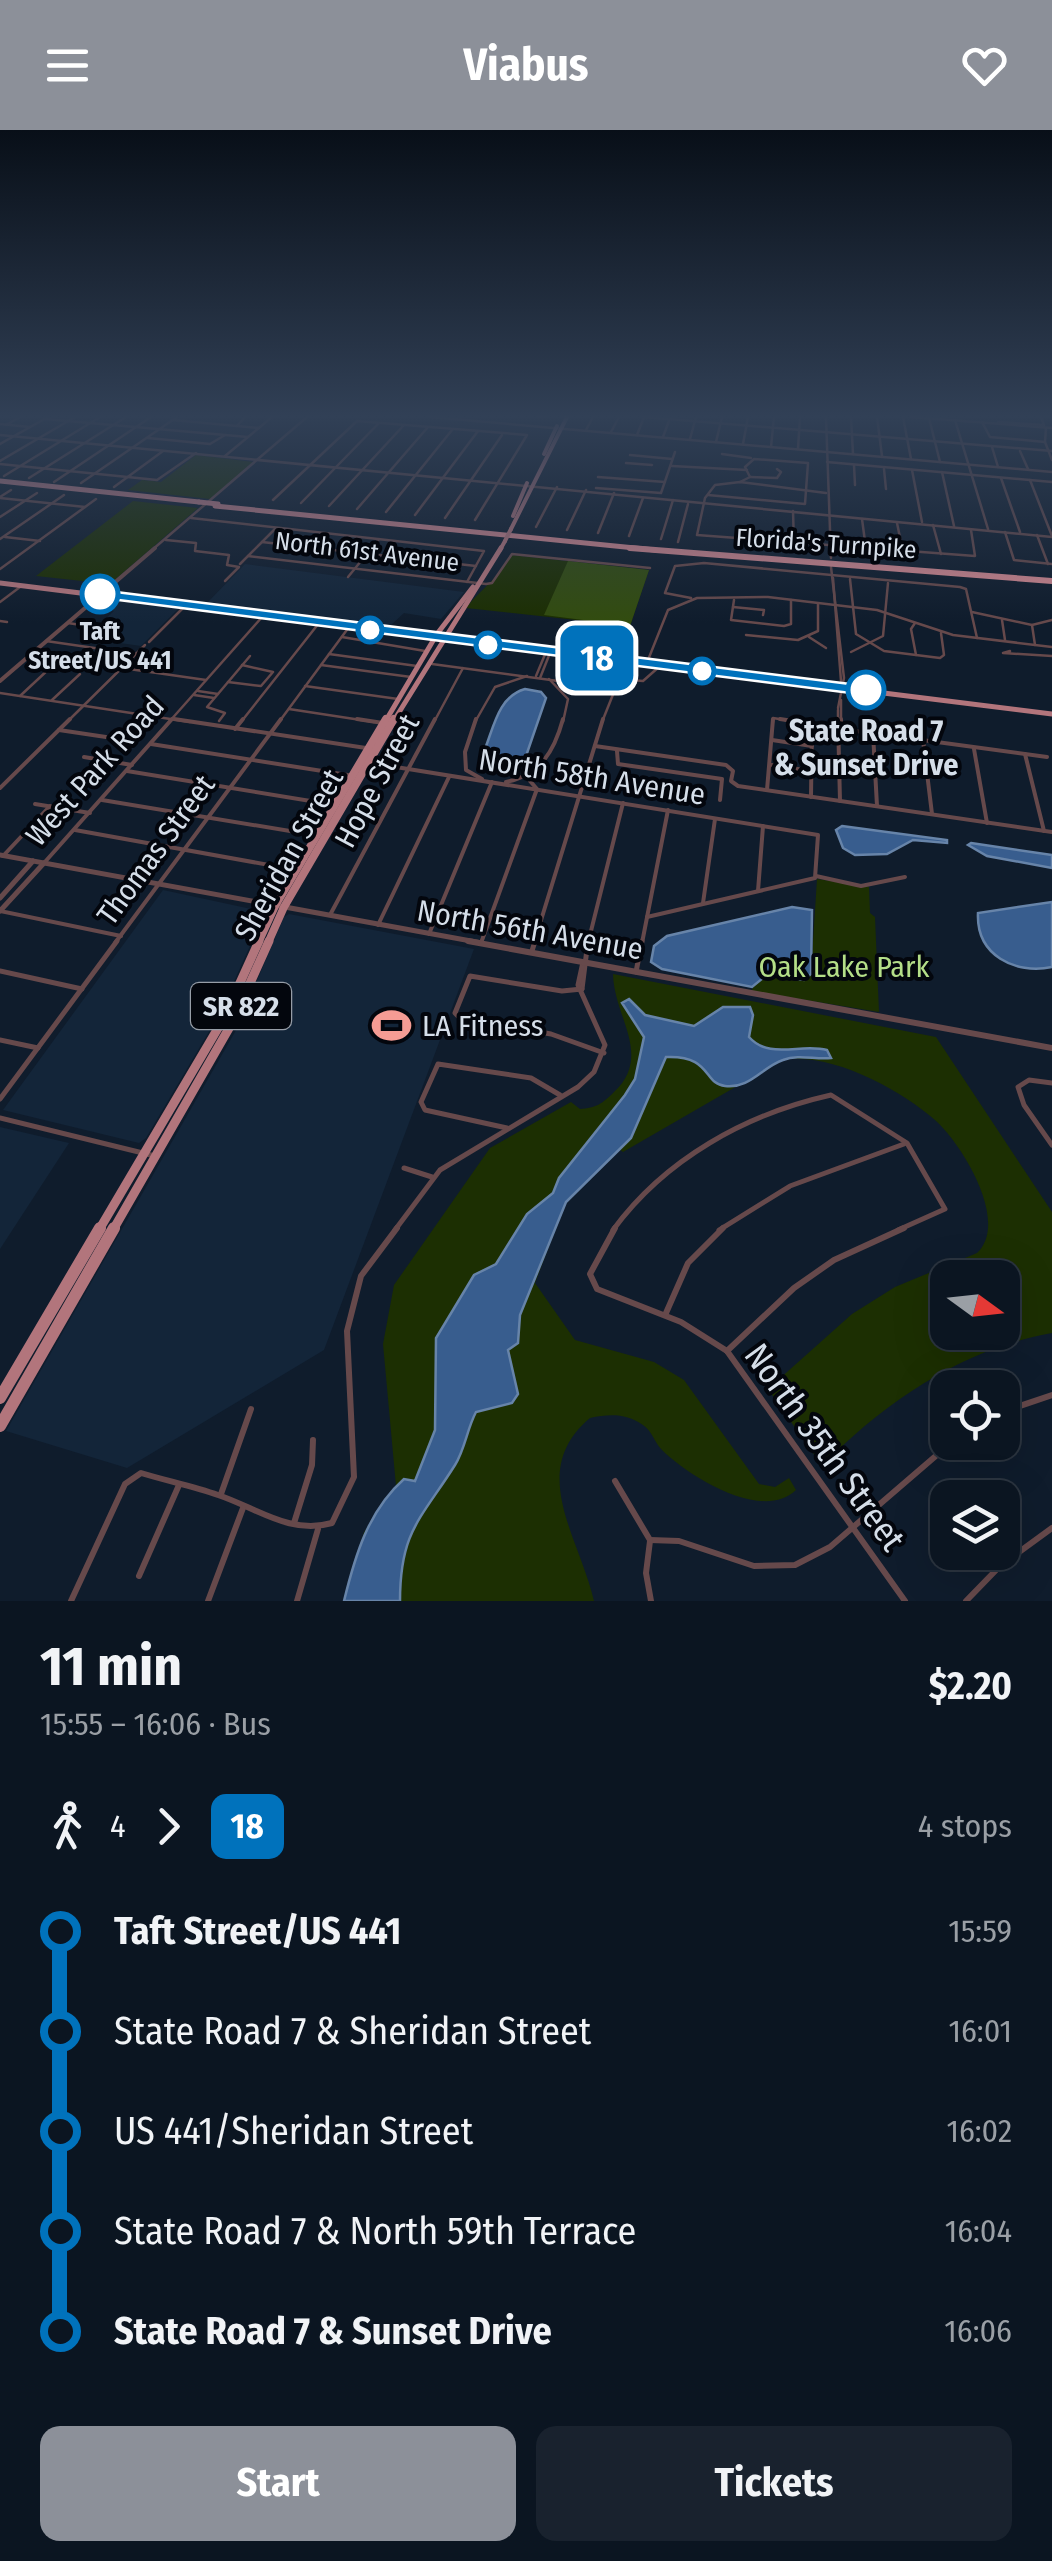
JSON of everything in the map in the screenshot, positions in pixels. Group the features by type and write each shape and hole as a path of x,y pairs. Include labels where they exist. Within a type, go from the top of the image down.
{"highway":[{"name":"Florida's Turnpike","path":"49,486 671,552 1052,580"}],"main road":[{"name":"Sheridan Street","path":"365,762 369,748 387,724 426,651 479,583 528,486"},
{"path":"0,580 350,628 648,660 1052,712"},
{"path":"0,580 23,586 360,624 626,662 956,697 1035,710"},
{"path":"23,586 34,583"},
{"path":"241,613 251,610"},
{"path":"263,616 274,613"},
{"path":"350,628 360,624"},
{"name":"Sheridan Street","path":"0,1426 228,1021 244,973 280,906 427,663 439,636"},
{"path":"548,652 562,650"},
{"path":"947,701 956,697"},
{"name":"Sheridan Street","path":"0,1398 100,1228 214,1055 297,870 321,836"},
{"path":"83,1282 84,1265 100,1228"}],"street":[{"path":"0,680 228,486"},
{"path":"273,500 289,486"},
{"path":"301,503 318,486"},
{"path":"330,506 349,486"},
{"path":"357,509 378,486"},
{"path":"386,512 407,486"},
{"path":"415,515 437,486"},
{"path":"445,518 468,486"},
{"path":"474,520 498,486"},
{"path":"534,486 661,495"},
{"path":"661,495 664,486"},
{"path":"700,536 704,502 714,486"},
{"path":"765,486 826,493"},
{"path":"708,495 802,504 806,503 808,486"},
{"path":"826,486 831,558"},
{"path":"915,486 922,522"},
{"path":"945,486 954,526"},
{"path":"975,486 988,529"},
{"path":"1004,486 1020,532"},
{"path":"596,488 1052,536 1032,486"},
{"path":"536,526 557,488"},
{"path":"0,498 11,490"},
{"path":"567,530 586,490"},
{"path":"0,517 37,492"},
{"path":"598,533 614,494"},
{"path":"3,536 64,495"},
{"path":"629,536 643,496"},
{"path":"0,498 86,507"},
{"path":"0,570 96,499"},
{"path":"661,539 673,499"},
{"path":"678,542 688,506 702,511"},
{"path":"793,511 794,544"},
{"path":"191,518 484,551 467,582"},
{"path":"862,518 866,549"},
{"path":"896,522 903,552"},
{"path":"933,525 941,555"},
{"path":"240,564 276,528"},
{"path":"680,534 976,556 970,529"},
{"path":"1005,532 1014,560 1050,564"},
{"path":"1037,535 1050,564"},
{"path":"3,536 40,541"},
{"path":"348,577 379,539"},
{"name":"North 61st Avenue","path":"166,540 196,543 200,546 196,550 229,555 227,565 239,567 225,581"},
{"path":"262,542 476,566"},
{"path":"479,583 492,582 512,554 650,568"},
{"name":"North 61st Avenue","path":"248,556 479,583"},
{"path":"977,638 966,589 750,567 674,566 665,593 693,599 791,600 853,607 890,613 941,633 1005,642 1052,647"},
{"path":"831,567 842,685 838,710 840,801"},
{"path":"850,579 856,634 868,645 916,656 944,657 941,633"},
{"path":"852,652 883,636 883,624 890,613 888,582"},
{"path":"0,602 23,586"},
{"path":"732,598 731,620 790,625 791,600"},
{"path":"648,660 664,614 693,599"},
{"path":"0,788 147,644 183,603"},
{"path":"746,635 798,640 810,637 818,631 818,604"},
{"path":"733,606 764,611"},
{"path":"972,612 1032,626 1052,620"},
{"name":"West Park Road","path":"0,911 263,616"},
{"path":"1002,620 1005,642"},
{"path":"0,622 7,622"},
{"path":"68,623 94,627"},
{"path":"235,729 319,623"},
{"path":"915,623 911,629 916,656"},
{"path":"1032,626 1035,645"},
{"name":"Thomas Street","path":"0,1099 350,628"},
{"path":"342,636 426,651"},
{"path":"810,637 826,648"},
{"path":"46,641 136,654"},
{"path":"1010,651 1052,656"},
{"path":"538,678 548,652"},
{"path":"20,696 65,654"},
{"path":"329,654 417,666"},
{"path":"218,721 225,712 207,707 250,656"},
{"path":"532,953 612,688 626,662"},
{"path":"427,663 612,688"},
{"path":"228,682 261,686 273,672 242,664"},
{"path":"321,665 411,677"},
{"path":"619,679 640,683 652,678 660,666"},
{"path":"122,668 207,680"},
{"name":"Hope Street","path":"329,916 463,668"},
{"path":"52,700 80,674"},
{"path":"466,770 462,752 491,690 508,680 527,676"},
{"path":"378,924 450,775 466,770 492,782 530,778 545,765 567,706 566,693 549,679"},
{"path":"306,686 398,700"},
{"path":"0,693 369,748"},
{"path":"196,693 216,696"},
{"path":"841,698 841,729"},
{"path":"288,709 387,724"},
{"path":"838,710 844,714"},
{"path":"767,790 773,718 812,724 810,796"},
{"path":"841,729 1047,757"},
{"path":"59,730 106,737"},
{"path":"873,733 877,806"},
{"path":"771,740 812,746"},
{"path":"924,740 932,814"},
{"path":"151,744 356,776"},
{"path":"595,746 726,765 732,771 734,784 749,788 1052,832"},
{"path":"974,747 987,823"},
{"path":"618,750 618,764 722,779 720,800"},
{"path":"1025,754 1044,831"},
{"path":"84,757 132,766"},
{"path":"812,757 841,761"},
{"name":"North 58th Avenue","path":"365,762 817,832"},
{"path":"769,765 811,771"},
{"path":"127,771 339,805"},
{"path":"482,944 536,789 530,778"},
{"path":"429,934 492,782"},
{"path":"102,800 321,836"},
{"path":"71,1601 132,1476 140,1473 220,1495 243,1508 318,1530 332,1523 354,1477 346,1343 361,1276 433,1177 594,1072 604,1053 604,1036 580,978 623,802"},
{"path":"36,804 90,813"},
{"path":"2,856 50,806"},
{"path":"636,972 668,809"},
{"path":"702,903 716,816"},
{"path":"758,891 764,824"},
{"path":"75,830 297,870"},
{"path":"816,877 817,832"},
{"name":"North 56th Avenue","path":"2,856 1052,1048"},
{"name":"West Park Road","path":"0,898 32,861"},
{"path":"647,917 816,877 861,886 905,877"},
{"path":"0,911 121,936"},
{"path":"0,971 82,989"},
{"path":"582,989 562,991 470,976 455,1013 460,1018 552,1034 604,1053"},
{"path":"0,1040 38,1048"},
{"path":"508,1128 491,1121 424,1110 422,1102 438,1064 532,1078 560,1096"},
{"path":"1052,1083 1029,1080 1018,1087 1024,1105 1052,1145"},
{"name":"North 35th Street","path":"905,1601 727,1351 699,1329 666,1312 597,1288 591,1280 594,1260 607,1234 642,1193 740,1128 779,1110 831,1095 908,1143"},
{"path":"0,1118 150,1155"},
{"path":"666,1312 678,1280 694,1255 724,1228 812,1176 908,1143 944,1209 834,1260 794,1288 727,1351"},
{"path":"404,1168 433,1177"},
{"path":"1020,1406 1052,1395"},
{"path":"220,1495 252,1410"},
{"path":"294,1522 312,1465 313,1440"},
{"path":"650,1540 690,1540 752,1566 780,1569 826,1551 932,1460"},
{"path":"615,1480 650,1540 646,1572 652,1601"},
{"path":"139,1576 180,1485"},
{"path":"208,1601 243,1508"},
{"path":"966,1601 1000,1566 1052,1528"},
{"path":"298,1601 318,1530"}],"shaded area":[{"path":"245,564 464,592 441,619 404,613 391,625 208,602"},
{"path":"102,597 179,608 141,646 85,638 114,611 91,607"},
{"path":"163,890 265,912 220,1013 146,1138 139,1143 3,1110"},
{"path":"289,914 474,949 324,1350 127,1468 6,1431 235,1032 284,917"},
{"path":"0,1127 69,1143 0,1249"}],"green space":[{"path":"134,486 226,486 210,499 128,490"},
{"path":"133,501 198,508 110,584 36,576"},
{"path":"511,555 649,570 630,626 466,608"},
{"path":"568,561 649,570 630,626 544,615"},
{"name":"Oak Lake Park","path":"817,879 869,887 870,913 875,917 879,1012 751,991 761,975 801,980 811,974"},
{"path":"613,974 936,1037 1052,1212 1052,1333 1020,1340 1020,1260 960,1260 977,1253 986,1239 988,1223 969,1164 946,1131 903,1096 863,1075 821,1061 782,1060 623,1152 619,1149 566,1202 535,1283 575,1340 654,1362 684,1380 759,1484 775,1487 789,1478 796,1490 782,1499 764,1501 726,1492 674,1460 637,1421 617,1416 590,1418 571,1438 562,1460 560,1482 563,1505 594,1601 344,1601 364,1532 396,1486 383,1344 394,1285 490,1148 571,1102 580,1109 590,1108 614,1092 630,1064 628,1036"},
{"path":"930,1272 930,1350 991,1350 948,1370 930,1370 930,1380 871,1421 822,1466 768,1389 852,1314 895,1287"}],"water":[{"path":"525,689 541,692 546,698 526,756 516,767 493,767 482,756 497,717 515,693"},
{"path":"842,826 947,843 913,840 887,854 855,855 843,848 836,830"},
{"path":"968,845 1052,855 1052,868 987,856"},
{"path":"1052,902 1052,967 1012,965 991,951 979,928 978,913"},
{"path":"792,907 812,910 811,974 804,980 768,974 752,987 662,969 651,962 654,946 667,936"},
{"path":"629,999 645,1015 694,1026 723,1007 750,1007 753,1015 749,1037 757,1044 776,1049 817,1048 827,1050 831,1058 789,1058 749,1081 725,1086 692,1060 666,1057 631,1138 566,1202 520,1315 518,1343 508,1350 518,1394 512,1403 476,1412 458,1459 408,1541 400,1601 344,1601 358,1551 372,1520 404,1479 415,1481 435,1430 436,1338 474,1275 496,1264 527,1214 553,1193 559,1178 635,1079 644,1037 622,1003"}],"bus line":[{"name":"18","path":"100,594 866,690"}],"place":[{"name":"Taft Street/US 441","path":"100,594"},
{"name":"State Road 7 & Sunset Drive","path":"866,690"},
{"name":"LA Fitness","path":"392,1026"}]}
